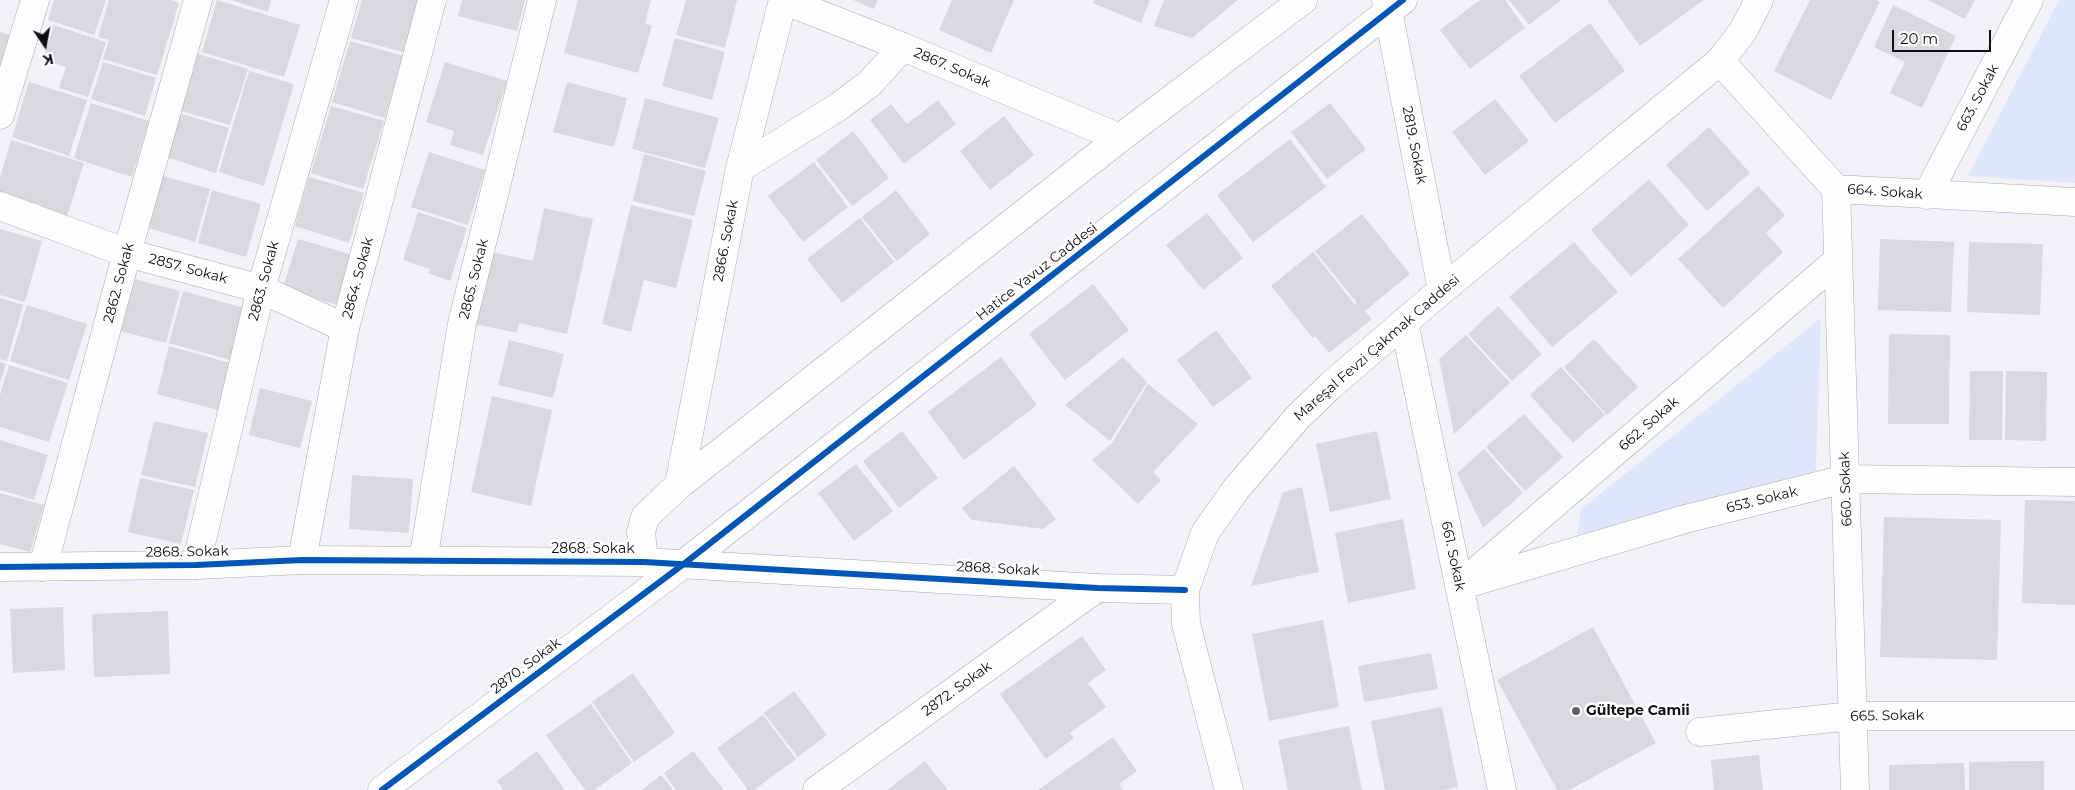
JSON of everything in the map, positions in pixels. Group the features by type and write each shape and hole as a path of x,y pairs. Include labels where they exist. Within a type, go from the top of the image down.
{"street":[{"path":"0,115 35,0"},
{"name":"2862. Sokak","path":"43,567 127,252 198,0"},
{"name":"2863. Sokak","path":"196,565 261,289 344,0"},
{"name":"2864. Sokak","path":"302,560 345,328 432,0"},
{"name":"2865. Sokak","path":"422,561 462,324 542,0"},
{"name":"2867. Sokak","path":"783,0 903,47 1120,138"},
{"name":"2866. Sokak","path":"680,485 740,168 783,0"},
{"path":"644,562 641,532 645,517 680,485 1120,138 1303,0"},
{"name":"Mareşal Fevzi Çakmak Caddesi","path":"1229,790 1186,624 1185,590 1205,533 1236,489 1297,418 1404,322 1720,61 1743,31 1759,0"},
{"name":"663. Sokak","path":"1928,195 2029,0"},
{"name":"2819. Sokak","path":"1392,4 1442,290"},
{"name":"Hatice Yavuz Caddesi","path":"685,563 1392,4"},
{"path":"740,168 838,108 869,84 903,47"},
{"name":"664. Sokak","path":"1720,61 1836,189 2075,202"},
{"name":"660. Sokak","path":"1836,189 1855,790"},
{"name":"2857. Sokak","path":"0,206 127,252 261,289 345,328"},
{"name":"662. Sokak","path":"1459,586 1838,260"},
{"name":"661. Sokak","path":"1404,322 1502,790"},
{"name":"653. Sokak","path":"1459,586 1685,519 1845,479 2075,482"},
{"name":"2868. Sokak","path":"0,567 196,565 302,560 644,562 1097,588 1185,590"},
{"name":"2870. Sokak","path":"382,790 685,563"},
{"name":"2872. Sokak","path":"817,790 1097,588"},
{"name":"665. Sokak","path":"1700,732 1852,716 2075,716"}],"shaded area":[{"path":"2059,0 2075,0 2075,183 1968,176"},
{"path":"1821,318 1816,471 1577,535 1581,509"}],"building":[{"path":"54,0 106,0 94,35 48,20"},
{"path":"109,0 171,0 179,3 157,75 103,59 109,40 98,37"},
{"path":"217,0 300,25 284,77 202,52"},
{"path":"231,0 271,0 268,12"},
{"path":"362,0 418,0 403,52 351,38"},
{"path":"462,0 525,0 517,31 458,16"},
{"path":"578,0 651,0 645,23 652,26 638,73 564,53"},
{"path":"686,0 737,0 725,48 676,35"},
{"path":"853,0 878,0 874,9"},
{"path":"952,0 1014,0 991,53 939,30"},
{"path":"1094,0 1150,0 1141,23 1093,3"},
{"path":"1164,0 1238,0 1192,38 1154,26"},
{"path":"1480,0 1505,0 1525,28 1470,69 1440,30"},
{"path":"1509,0 1561,0 1529,25"},
{"path":"1607,0 1704,0 1640,46"},
{"path":"1810,0 1876,0 1880,2 1831,100 1774,71"},
{"path":"1928,0 1975,0 1965,19"},
{"path":"1893,5 1956,36 1922,108 1890,93 1905,62 1874,47"},
{"path":"1590,23 1625,71 1555,123 1519,76"},
{"path":"54,25 106,42 88,97 59,88 66,67 43,60"},
{"path":"0,32 14,37 0,79"},
{"path":"675,38 725,52 712,100 662,86"},
{"path":"350,41 403,56 385,118 332,102"},
{"path":"198,54 248,69 230,125 181,111"},
{"path":"103,62 156,78 145,116 91,99"},
{"path":"445,62 507,81 483,155 450,145 454,131 426,122"},
{"path":"249,71 294,84 264,186 219,172"},
{"path":"29,82 87,100 69,156 12,137"},
{"path":"567,82 627,98 614,147 553,132"},
{"path":"645,98 719,118 705,168 632,149"},
{"path":"1495,99 1529,141 1485,175 1452,132"},
{"path":"938,100 956,124 904,164 870,120 891,104 907,124"},
{"path":"91,103 149,121 132,177 74,158"},
{"path":"1330,103 1366,149 1327,179 1291,132"},
{"path":"331,106 384,121 363,189 311,173"},
{"path":"179,113 229,128 216,173 166,157"},
{"path":"1004,116 1034,155 990,190 960,151"},
{"path":"1709,127 1750,173 1707,211 1666,165"},
{"path":"853,131 889,178 852,206 816,160"},
{"path":"1290,139 1326,187 1253,242 1217,195"},
{"path":"11,140 84,163 67,216 0,195 0,177"},
{"path":"429,152 485,170 468,225 411,207"},
{"path":"644,154 706,171 694,216 633,201"},
{"path":"814,162 848,207 803,242 768,196"},
{"path":"160,175 210,189 195,242 145,227"},
{"path":"309,177 364,193 349,243 295,226"},
{"path":"1649,179 1689,225 1631,277 1591,230"},
{"path":"1758,186 1785,215 1766,233 1783,252 1723,308 1678,259"},
{"path":"212,190 261,204 246,257 198,243"},
{"path":"896,190 930,234 897,261 862,217"},
{"path":"631,205 693,220 676,288 644,280 631,332 602,324"},
{"path":"544,208 593,219 567,334 519,323 517,333 475,324 491,252 533,261"},
{"path":"418,212 467,228 450,281 428,273 430,269 403,260"},
{"path":"1207,213 1243,258 1203,290 1166,245"},
{"path":"1362,214 1410,274 1365,311 1372,319 1329,353 1315,336 1313,338 1271,286 1313,252 1355,305 1357,303 1315,251"},
{"path":"860,218 894,262 842,303 807,259"},
{"path":"0,229 42,241 25,302 0,295"},
{"path":"298,239 353,255 337,305 283,288"},
{"path":"1880,239 1954,242 1951,312 1878,310"},
{"path":"1574,242 1618,292 1552,347 1509,297"},
{"path":"1969,242 2043,244 2040,315 1967,312"},
{"path":"127,277 180,291 166,343 113,329"},
{"path":"1093,284 1129,330 1065,380 1029,334"},
{"path":"183,291 244,308 230,360 169,343"},
{"path":"0,298 23,305 7,361 0,359"},
{"path":"27,305 87,324 69,380 10,361"},
{"path":"1498,306 1542,354 1512,381 1468,334"},
{"path":"1216,330 1252,378 1213,407 1177,360"},
{"path":"1889,334 1950,335 1949,424 1888,424"},
{"path":"1466,335 1510,383 1454,434 1439,359"},
{"path":"1594,339 1638,387 1607,415 1564,367"},
{"path":"509,340 564,354 553,398 498,385"},
{"path":"169,346 230,363 218,410 157,394"},
{"path":"1001,357 1037,405 964,460 928,412"},
{"path":"1123,357 1147,382 1110,441 1065,405"},
{"path":"0,362 6,364 1,381 0,381"},
{"path":"9,365 68,383 49,442 0,427 0,395"},
{"path":"1561,367 1605,415 1573,443 1530,395"},
{"path":"1970,371 2003,371 2002,440 1969,440"},
{"path":"2006,371 2047,372 2046,441 2005,440"},
{"path":"1148,384 1198,424 1153,472 1161,480 1138,504 1092,460 1112,443"},
{"path":"260,388 312,401 300,448 249,435"},
{"path":"492,396 552,410 531,506 471,492"},
{"path":"1524,414 1563,457 1525,491 1486,447"},
{"path":"154,421 208,433 195,487 141,475"},
{"path":"902,431 938,478 899,508 863,461"},
{"path":"1377,431 1391,499 1330,512 1316,444"},
{"path":"0,440 48,455 34,500 0,490"},
{"path":"1484,449 1523,493 1483,528 1457,473"},
{"path":"856,464 893,511 854,541 818,493"},
{"path":"1014,466 1056,519 1043,529 972,520 962,508"},
{"path":"352,475 413,479 409,533 349,529"},
{"path":"140,478 194,490 181,544 128,532"},
{"path":"1302,487 1319,572 1251,586 1283,492"},
{"path":"0,493 44,505 30,552 0,544"},
{"path":"2025,500 2075,501 2075,605 2022,603"},
{"path":"1884,517 2001,520 1997,660 1880,657"},
{"path":"1403,519 1416,589 1348,603 1335,533"},
{"path":"63,607 65,670 13,673 10,609"},
{"path":"168,611 170,674 94,677 92,614"},
{"path":"1323,620 1339,707 1269,721 1252,634"},
{"name":"Gültepe Camii","path":"1593,627 1656,743 1569,790 1557,790 1497,680"},
{"path":"1082,636 1106,670 1088,683 1106,707 1070,733 1074,738 1046,759 1000,694"},
{"path":"1431,653 1438,689 1364,702 1358,666"},
{"path":"633,673 675,733 634,762 592,702"},
{"path":"794,691 827,735 798,757 764,713"},
{"path":"591,704 632,763 594,790 585,790 546,735"},
{"path":"1442,707 1458,787 1442,790 1385,790 1371,721"},
{"path":"763,715 796,759 754,790 748,790 717,748"},
{"path":"1349,726 1362,790 1288,790 1278,740"},
{"path":"1113,737 1137,771 1119,784 1123,790 1038,790"},
{"path":"537,751 565,790 504,790 497,781"},
{"path":"693,751 724,790 676,790 664,773"},
{"path":"1759,755 1763,790 1714,790 1711,760"},
{"path":"925,761 948,790 887,790"},
{"path":"2044,761 2044,790 1969,790 1969,762"},
{"path":"1964,763 1965,790 1889,790 1889,765"},
{"path":"661,775 673,790 642,790"}],"cycle path":[{"path":"382,790 685,563 1403,0"},
{"path":"0,567 196,565 302,560 644,562 1097,588 1185,590"}],"place":[{"name":"Gültepe Camii","path":"1576,711"}]}
